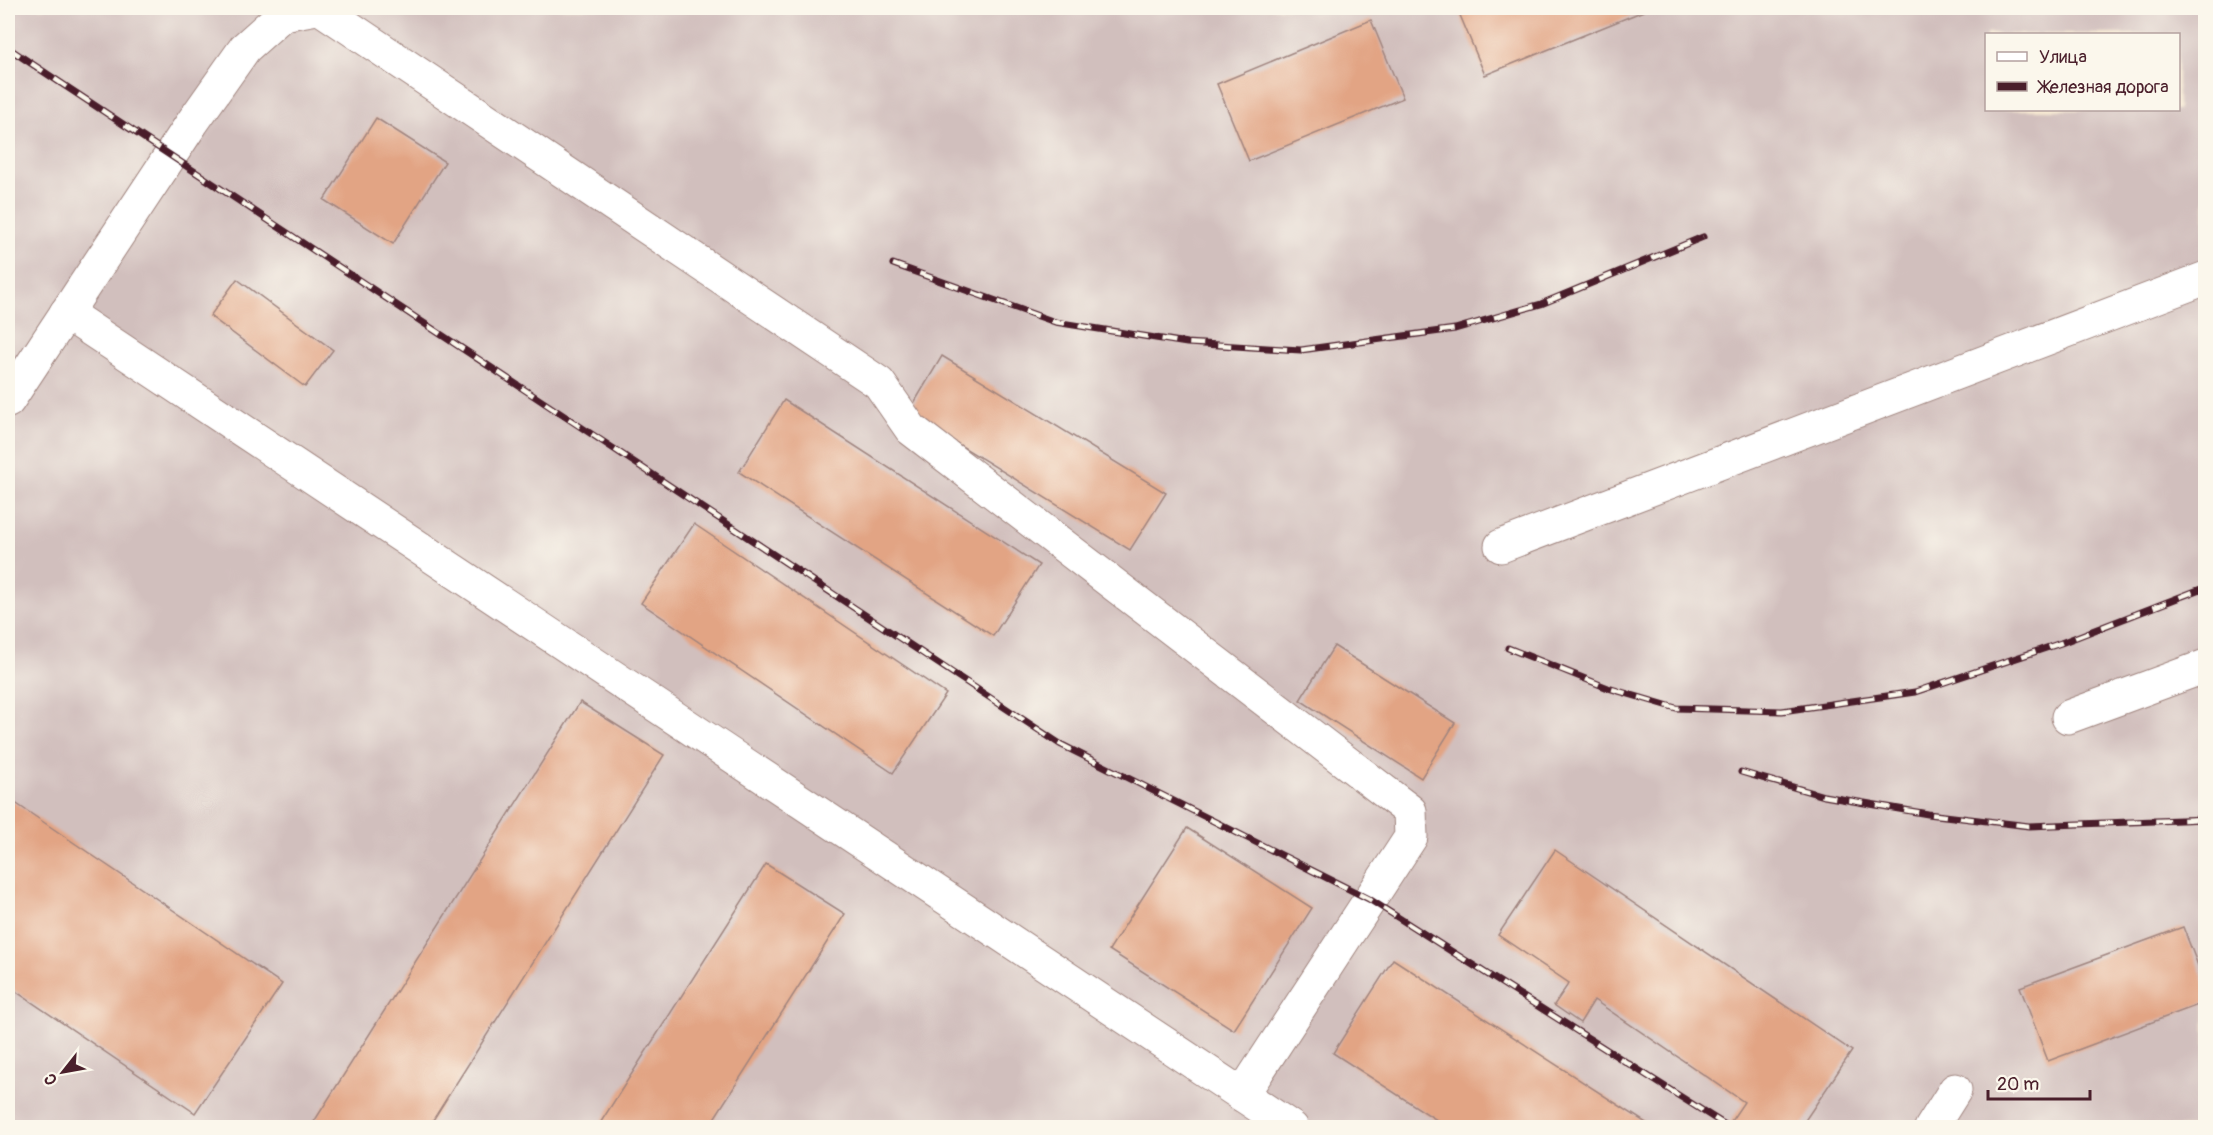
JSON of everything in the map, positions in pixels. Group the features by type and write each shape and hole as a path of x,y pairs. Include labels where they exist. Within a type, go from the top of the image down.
{"lane":[{"path":"8,401 245,48 281,11 319,8 879,383 911,429 1410,811 1411,837 1242,1095"},
{"path":"1501,546 2205,278"},
{"path":"66,313 1292,1128"},
{"path":"2068,717 2205,666"},
{"path":"1931,1128 1954,1090"}],"shaded area":[{"path":"8,8 2205,8 2205,1127 8,1127"}],"building":[{"path":"1457,8 1651,8 1485,75"},
{"path":"1371,20 1403,98 1249,161 1217,84"},
{"path":"376,118 445,162 393,244 324,200"},
{"path":"237,279 333,350 305,387 210,316"},
{"path":"942,356 1166,493 1130,550 908,413"},
{"path":"784,400 1039,565 993,636 739,472"},
{"path":"694,524 946,694 893,773 641,603"},
{"path":"1334,646 1455,723 1421,778 1300,700"},
{"path":"580,702 664,755 428,1128 310,1128"},
{"path":"8,798 282,984 195,1113 8,986"},
{"path":"1187,828 1312,908 1234,1030 1109,950"},
{"path":"1555,850 1852,1051 1800,1128 1734,1128 1729,1124 1744,1102 1594,1000 1580,1023 1554,1005 1569,983 1498,935"},
{"path":"766,864 845,914 708,1128 597,1128"},
{"path":"2183,927 2206,986 2206,1002 2048,1061 2020,987"},
{"path":"1393,959 1654,1128 1449,1128 1333,1053"}],"railway":[{"path":"8,48 1060,744 1369,899 1730,1128"},
{"path":"893,264 1055,322 1187,343 1301,350 1455,329 1541,304 1703,237"},
{"path":"1508,648 1608,688 1676,708 1782,711 1915,692 2061,643 2206,587"},
{"path":"1741,772 1824,796 1928,814 2029,826 2206,819"}]}
